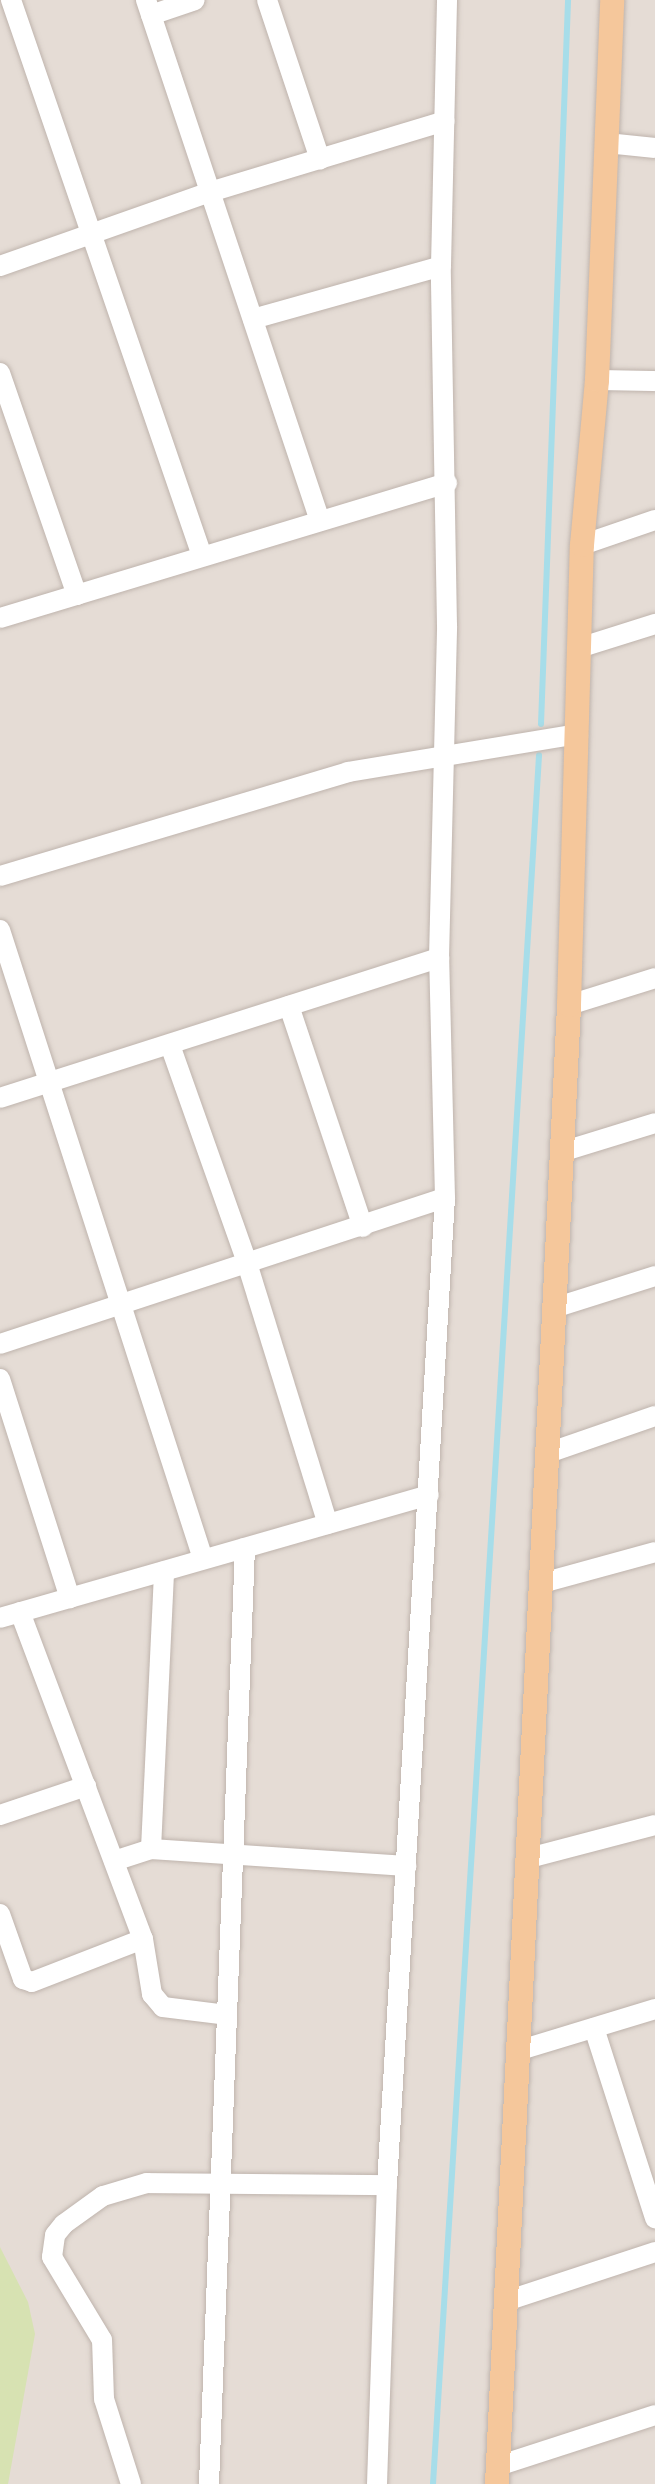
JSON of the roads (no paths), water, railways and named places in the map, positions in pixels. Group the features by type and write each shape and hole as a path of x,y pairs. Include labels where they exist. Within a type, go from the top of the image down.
{"main road":[{"path":"498,2475 569,1005 582,647 582,545 597,380 612,0"}],"street":[{"path":"11,0 202,556"},
{"path":"195,0 149,7 320,521"},
{"path":"267,0 320,159"},
{"path":"377,2484 387,2185 445,1198 439,958 447,483 441,266 447,0"},
{"path":"0,266 210,192 445,121"},
{"path":"607,143 655,148"},
{"path":"253,319 441,266"},
{"path":"0,373 77,595"},
{"path":"597,380 655,381"},
{"path":"0,618 447,483"},
{"path":"582,545 655,520"},
{"path":"582,647 655,624"},
{"path":"0,876 210,810 442,753 578,734"},
{"path":"0,930 203,1559"},
{"path":"0,1098 439,958"},
{"path":"569,1005 655,978"},
{"path":"289,1006 363,1227"},
{"path":"170,1045 247,1263 328,1524"},
{"path":"561,1152 655,1123"},
{"path":"0,1344 445,1198"},
{"path":"554,1308 655,1276"},
{"path":"0,1379 70,1598"},
{"path":"548,1453 655,1416"},
{"path":"227,2015 163,2007 157,2002 143,1939 86,1786 10,1615 429,1495"},
{"path":"209,2484 245,1548"},
{"path":"542,1583 655,1552"},
{"path":"151,1849 164,1571"},
{"path":"0,1815 86,1786"},
{"path":"529,1858 655,1825"},
{"path":"114,1861 151,1849 233,1857 406,1866"},
{"path":"0,1914 28,1981 143,1939"},
{"path":"517,2051 655,2009"},
{"path":"594,2028 655,2218"},
{"path":"131,2484 104,2399 102,2340 72,2294 51,2246 64,2224 124,2188 223,2181 387,2185"},
{"path":"506,2301 655,2252"},
{"path":"498,2475 655,2415"}],"waterway":[{"path":"541,724 568,0"},
{"path":"433,2484 539,755"}]}
